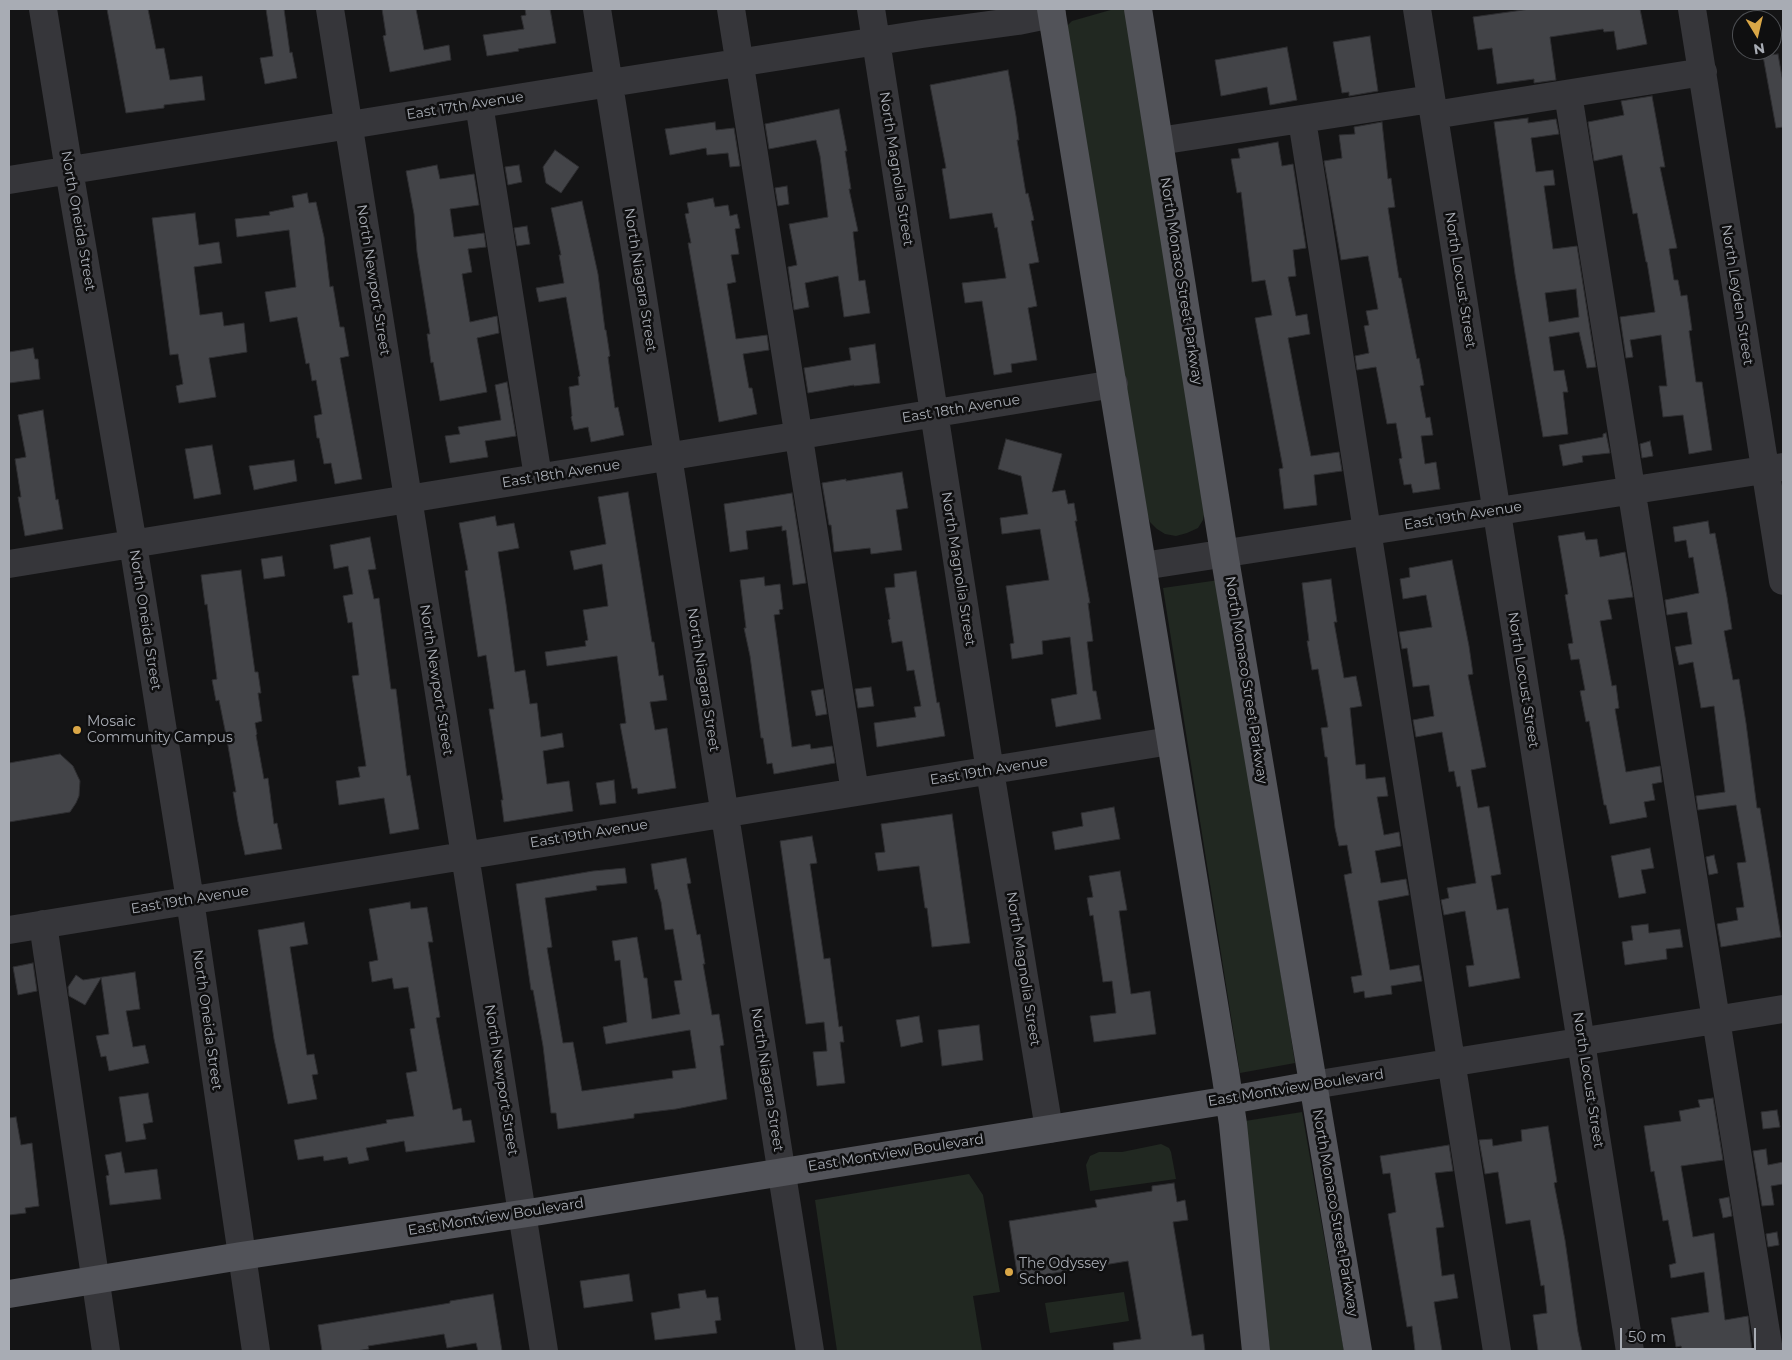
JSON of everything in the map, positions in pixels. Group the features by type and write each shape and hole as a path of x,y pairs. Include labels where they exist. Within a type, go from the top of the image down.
{"main road":[{"name":"North Monaco Street Parkway","path":"1138,9 1224,553 1358,1351"},
{"path":"1058,11 1170,741 1230,1100 1256,1351"},
{"name":"East Montview Boulevard","path":"9,1294 241,1256 523,1214 1313,1085"}],"street":[{"name":"North Oneida Street","path":"44,9 190,900 256,1351"},
{"name":"North Newport Street","path":"330,9 544,1351"},
{"name":"North Niagara Street","path":"597,9 810,1351"},
{"path":"731,9 855,792"},
{"name":"North Magnolia Street","path":"870,9 990,771 1049,1129"},
{"path":"922,34 1003,9"},
{"name":"North Locust Street","path":"1417,9 1630,1351"},
{"name":"North Leyden Street","path":"1692,9 1774,468 1783,581"},
{"path":"922,34 995,25 1058,11"},
{"name":"East 17th Avenue","path":"9,180 922,34"},
{"path":"1159,141 1302,120 1568,94 1702,72"},
{"path":"1568,94 1769,1351"},
{"path":"479,104 538,477"},
{"path":"1302,120 1497,1351"},
{"name":"East 18th Avenue","path":"9,564 1114,384"},
{"name":"East 19th Avenue","path":"1143,566 1774,468"},
{"name":"East 19th Avenue","path":"9,930 464,854 1170,741"},
{"path":"43,924 106,1351"},
{"name":"East Montview Boulevard","path":"1313,1085 1783,1009"}],"shaded area":[{"path":"1114,9 1126,11 1205,509 1203,520 1198,528 1176,536 1165,534 1157,529 1150,522 1146,511 1067,30 1068,25 1072,21"},
{"path":"1219,580 1295,1063 1240,1073 1163,588"},
{"path":"1302,1112 1344,1351 1270,1351 1245,1121"},
{"path":"1161,1144 1169,1148 1171,1152 1176,1179 1090,1191 1086,1165 1090,1156 1099,1152 1122,1152"},
{"path":"969,1174 983,1195 1000,1292 973,1296 982,1351 837,1351 815,1200"},
{"path":"1124,1292 1129,1321 1050,1333 1045,1303"}],"building":[{"path":"107,9 148,9 156,49 164,48 170,80 202,76 205,100 164,105 164,108 126,113"},
{"path":"266,9 284,9 290,53 292,52 297,78 265,84 260,58 273,56"},
{"path":"382,9 416,9 424,50 449,45 451,60 390,72 383,36 386,35"},
{"path":"525,9 550,9 556,43 487,56 483,35 524,29 521,16 526,15"},
{"path":"1530,9 1640,9 1647,44 1617,50 1614,31 1604,32 1603,29 1550,37 1556,80 1534,83 1534,79 1497,84 1492,48 1478,50 1473,17"},
{"path":"1370,36 1378,91 1349,96 1349,92 1342,93 1333,42"},
{"path":"1287,47 1297,100 1270,105 1267,87 1221,96 1215,60"},
{"path":"1764,60 1779,60 1783,83 1783,127 1776,128"},
{"path":"1008,70 1016,116 1019,140 1017,140 1026,194 1028,193 1034,220 1031,221 1039,262 1029,264 1037,306 1028,308 1037,360 1011,364 1012,372 994,375 982,301 965,303 962,283 1006,278 997,227 995,228 992,213 950,219 942,169 946,168 930,85"},
{"path":"1652,96 1665,167 1660,167 1677,248 1669,249 1674,280 1678,280 1681,296 1687,295 1692,330 1689,331 1696,382 1702,382 1712,450 1689,454 1683,415 1663,417 1659,386 1667,386 1661,335 1630,340 1633,357 1626,358 1620,317 1655,312 1647,262 1637,213 1633,214 1622,155 1594,161 1588,122 1624,115 1621,101"},
{"path":"839,109 847,151 845,151 851,189 849,189 858,231 853,232 859,281 865,280 870,313 844,317 838,276 805,283 809,307 794,310 788,267 797,265 789,224 828,217 820,156 816,140 769,149 765,124"},
{"path":"1528,118 1528,123 1556,119 1559,134 1531,138 1536,172 1553,170 1555,185 1544,186 1553,249 1577,246 1596,367 1587,368 1579,332 1549,337 1554,371 1564,370 1568,392 1563,392 1568,434 1543,437 1515,274 1494,122","holes":["1576,289 1579,317 1549,322 1545,293"]},
{"path":"715,122 716,130 734,128 740,166 730,167 728,153 707,155 706,148 670,155 665,129"},
{"path":"1382,122 1388,179 1391,178 1395,207 1388,208 1399,278 1401,278 1417,359 1419,358 1424,385 1420,386 1426,418 1430,417 1433,435 1421,436 1425,464 1436,462 1440,489 1413,493 1411,484 1404,485 1399,459 1402,458 1396,423 1387,424 1376,367 1357,370 1355,356 1369,353 1364,326 1369,325 1366,311 1378,309 1368,256 1341,260 1324,161 1342,158 1339,135 1355,134 1354,127"},
{"path":"1278,142 1282,166 1293,164 1306,248 1293,250 1296,276 1288,277 1296,316 1307,314 1310,334 1288,338 1300,401 1311,456 1339,452 1342,471 1314,475 1317,505 1284,509 1279,469 1283,468 1255,318 1272,315 1265,280 1252,282 1241,192 1237,193 1231,159 1240,158 1238,149"},
{"path":"555,150 579,167 561,193 546,183 543,167"},
{"path":"437,165 440,179 474,174 479,205 450,209 454,237 484,233 486,247 468,249 472,272 462,274 470,322 497,316 499,333 477,338 487,392 440,401 433,362 431,363 427,334 430,334 417,252 414,214 406,171"},
{"path":"519,165 522,182 508,185 505,167"},
{"path":"787,186 789,204 778,206 775,188"},
{"path":"307,193 309,203 316,202 324,237 330,287 333,286 340,327 344,327 349,356 340,358 362,479 335,484 331,463 324,464 319,438 317,438 314,416 322,414 316,380 312,381 309,363 306,364 297,317 270,322 265,292 296,287 289,230 237,237 235,219 270,215 269,212 294,207 292,196"},
{"path":"713,198 715,207 728,205 730,216 737,214 740,228 735,229 739,254 731,255 736,282 727,284 736,339 767,335 769,350 743,354 749,388 752,388 757,414 719,422 688,243 691,243 685,214 689,213 687,203"},
{"path":"582,201 598,274 610,356 608,357 615,408 618,407 624,435 591,442 588,427 574,430 571,417 569,387 579,385 578,377 580,376 566,297 539,302 536,288 564,283 559,255 561,255 551,208"},
{"path":"195,213 199,245 219,242 222,263 194,267 200,315 222,312 224,326 244,323 247,352 209,358 216,397 179,403 176,386 183,384 178,354 170,355 152,218"},
{"path":"527,226 530,244 517,246 514,228"},
{"path":"875,344 880,383 854,385 808,393 804,368 851,360 849,348"},
{"path":"33,348 35,359 38,359 40,379 9,383 9,352"},
{"path":"507,382 516,436 485,441 488,457 450,463 445,436 460,434 458,427 501,420 495,385"},
{"path":"43,410 56,500 58,499 63,529 25,536 18,497 21,497 15,459 26,457 18,415"},
{"path":"1606,433 1610,453 1582,456 1583,462 1563,466 1559,445 1603,437 1603,434"},
{"path":"1006,439 1062,454 1052,492 1065,490 1068,504 1074,503 1077,521 1075,521 1090,603 1088,603 1093,641 1087,642 1093,691 1096,691 1101,719 1056,727 1051,699 1077,694 1070,637 1042,641 1043,654 1012,659 1010,644 1014,643 1006,586 1049,580 1040,529 1002,534 1000,518 1028,514 1021,476 998,469"},
{"path":"1650,441 1653,456 1642,458 1640,444"},
{"path":"212,445 221,494 194,499 185,449"},
{"path":"294,460 297,481 254,490 249,466"},
{"path":"902,472 908,508 896,510 902,550 871,554 870,548 834,552 831,525 829,525 822,483"},
{"path":"628,492 652,642 654,642 659,676 663,675 667,700 650,702 655,730 667,728 676,788 638,794 637,788 632,789 620,724 626,723 617,656 547,666 545,652 586,646 585,641 588,640 583,610 608,606 602,564 574,570 570,551 606,544 598,497"},
{"path":"792,493 806,583 793,585 786,530 782,531 782,526 746,531 748,549 730,552 724,504"},
{"path":"495,516 497,526 514,523 519,548 498,552 515,672 525,670 530,704 537,703 541,737 562,733 564,747 543,751 547,784 569,781 573,811 504,822 501,800 503,800 489,709 494,709 486,655 478,657 465,571 468,570 459,523"},
{"path":"1708,521 1710,534 1715,533 1727,597 1732,629 1724,631 1733,680 1739,679 1757,808 1760,808 1781,937 1721,947 1717,924 1738,920 1736,908 1744,907 1737,863 1746,862 1736,805 1698,810 1696,796 1725,792 1714,706 1701,708 1693,662 1679,665 1675,647 1692,644 1687,612 1667,615 1665,600 1699,593 1693,557 1689,558 1686,540 1675,542 1673,527"},
{"path":"1584,532 1586,540 1597,539 1600,557 1625,552 1633,597 1608,600 1612,619 1600,621 1612,686 1616,685 1619,708 1615,709 1626,772 1660,766 1662,782 1652,784 1655,800 1644,802 1647,817 1610,824 1606,805 1604,805 1589,721 1586,722 1580,691 1585,690 1579,659 1571,660 1568,644 1573,643 1565,595 1568,594 1558,536"},
{"path":"370,537 376,569 368,570 374,599 379,598 391,689 396,689 407,776 410,775 419,829 390,834 384,798 339,805 336,781 360,777 358,767 366,766 352,676 359,675 352,622 348,623 343,596 353,594 348,566 334,569 330,545"},
{"path":"282,556 285,576 264,579 261,559"},
{"path":"1452,560 1473,674 1468,675 1486,767 1471,770 1478,808 1489,806 1501,874 1491,876 1497,910 1508,908 1520,978 1469,987 1466,966 1474,965 1465,911 1444,915 1441,900 1449,898 1447,888 1476,883 1460,786 1457,787 1454,771 1449,772 1442,732 1416,737 1413,720 1434,716 1429,685 1413,687 1407,648 1402,649 1399,632 1432,627 1426,595 1403,599 1400,579 1410,577 1409,568"},
{"path":"241,570 255,672 258,672 261,693 258,693 262,721 255,723 256,735 264,779 268,778 274,824 277,823 282,849 245,855 233,792 236,792 227,740 219,700 216,701 212,680 217,679 207,604 205,605 201,575"},
{"path":"916,571 937,703 939,702 945,736 877,747 874,723 916,717 914,707 921,706 914,670 907,671 902,641 892,643 885,588 895,587 894,574"},
{"path":"764,577 765,586 780,584 783,609 779,610 780,614 774,615 792,747 810,744 811,749 832,746 835,763 774,774 772,763 767,764 763,738 761,738 750,656 744,628 746,628 740,580"},
{"path":"1331,579 1337,622 1334,622 1344,678 1356,676 1362,706 1350,708 1356,765 1365,764 1366,779 1385,777 1388,796 1377,797 1384,835 1399,832 1401,846 1375,851 1381,883 1406,879 1409,895 1378,901 1390,970 1419,965 1422,981 1391,986 1392,994 1365,998 1364,991 1354,993 1351,977 1362,975 1344,875 1352,873 1347,845 1339,846 1335,828 1327,757 1325,757 1321,728 1328,727 1318,669 1312,670 1307,641 1309,641 1302,583"},
{"path":"871,687 874,706 858,708 855,689"},
{"path":"823,689 827,714 816,716 811,691"},
{"path":"60,754 73,766 80,781 79,796 70,812 9,822 9,763"},
{"path":"614,780 616,803 600,805 596,783"},
{"path":"1114,807 1120,839 1055,850 1052,832 1083,826 1081,813"},
{"path":"952,814 970,943 932,947 919,866 878,871 875,853 885,852 881,824"},
{"path":"812,836 817,863 810,864 824,959 830,958 839,1027 842,1026 844,1042 840,1042 845,1083 817,1086 813,1052 827,1051 824,1022 806,1024 780,841"},
{"path":"1650,848 1654,868 1641,870 1646,893 1619,898 1611,856"},
{"path":"1714,855 1718,873 1709,875 1706,857"},
{"path":"686,858 691,883 687,884 697,935 700,934 712,1015 719,1014 724,1045 720,1046 727,1099 676,1109 634,1114 634,1118 558,1129 556,1113 551,1113 543,1046 533,990 531,990 516,884 593,871 625,868 627,883 596,886 597,890 545,898 552,947 547,948 563,1043 573,1042 582,1091 673,1078 672,1071 696,1068 690,1030 606,1044 603,1027 627,1022 620,960 615,961 612,941 637,937 644,978 647,978 652,1019 680,1014 674,981 682,980 673,929 665,930 661,902 657,889 655,890 651,864"},
{"path":"1120,871 1127,910 1119,911 1131,994 1150,991 1156,1034 1094,1042 1090,1016 1116,1013 1112,981 1103,982 1093,915 1090,916 1087,898 1093,897 1089,876"},
{"path":"410,902 411,909 427,907 433,942 428,942 440,1017 436,1018 453,1110 461,1108 463,1121 471,1120 475,1142 406,1152 404,1141 366,1148 369,1160 349,1164 347,1157 324,1161 323,1156 298,1160 294,1140 387,1123 386,1120 414,1116 406,1073 417,1071 410,1029 415,1028 408,987 394,989 392,978 372,982 369,962 378,960 369,909"},
{"path":"304,922 308,944 290,947 307,1055 314,1054 318,1074 312,1075 317,1099 288,1104 274,1039 258,930"},
{"path":"1648,924 1649,933 1680,929 1683,947 1666,949 1667,959 1625,965 1622,942 1633,940 1631,926"},
{"path":"33,963 37,991 18,995 13,967"},
{"path":"135,972 140,1009 126,1011 133,1047 145,1045 149,1063 109,1071 106,1056 101,1057 96,1036 109,1034 101,978 85,1005 69,996 68,987 76,975 83,980"},
{"path":"919,1016 923,1042 901,1047 896,1020"},
{"path":"979,1025 983,1060 942,1066 938,1030"},
{"path":"148,1093 153,1122 143,1124 146,1139 126,1142 119,1097"},
{"path":"1713,1098 1723,1160 1681,1166 1693,1237 1714,1233 1725,1320 1748,1316 1752,1351 1682,1351 1681,1346 1676,1347 1671,1318 1709,1312 1704,1272 1671,1278 1669,1265 1676,1263 1668,1220 1663,1221 1654,1171 1651,1172 1644,1126 1681,1121 1679,1111 1700,1107 1698,1100"},
{"path":"1777,1110 1780,1127 1763,1129 1761,1112"},
{"path":"16,1117 21,1145 32,1143 39,1206 25,1208 26,1213 9,1215 9,1118"},
{"path":"1548,1126 1557,1182 1554,1183 1582,1351 1538,1351 1533,1315 1547,1313 1544,1285 1541,1286 1530,1220 1506,1224 1498,1172 1485,1174 1479,1140 1492,1139 1493,1146 1522,1141 1521,1130"},
{"path":"1449,1145 1453,1171 1435,1173 1444,1227 1436,1228 1442,1276 1454,1274 1458,1298 1434,1302 1442,1351 1415,1351 1412,1326 1407,1327 1388,1214 1396,1212 1390,1173 1383,1174 1380,1156"},
{"path":"1766,1149 1768,1165 1783,1162 1783,1184 1771,1186 1774,1205 1762,1206 1753,1151"},
{"path":"121,1152 125,1173 157,1169 161,1199 110,1205 106,1176 109,1175 105,1155"},
{"path":"1174,1183 1177,1202 1185,1200 1188,1220 1173,1222 1192,1336 1203,1334 1205,1351 1114,1351 1113,1343 1141,1339 1128,1261 1018,1279 1009,1221 1097,1207 1095,1200 1152,1191 1152,1186"},
{"path":"1729,1197 1732,1216 1723,1218 1719,1199"},
{"path":"1777,1232 1779,1245 1768,1247 1766,1234"},
{"path":"629,1274 633,1301 584,1308 580,1281"},
{"path":"705,1290 707,1298 718,1297 721,1320 715,1321 717,1333 655,1340 651,1313 680,1308 678,1294"},
{"path":"493,1294 502,1351 478,1351 476,1343 447,1348 444,1334 368,1346 369,1349 356,1351 322,1351 318,1325"}],"place":[{"name":"Mosaic Community Campus","path":"77,730"},
{"name":"The Odyssey School","path":"1009,1272"}]}
